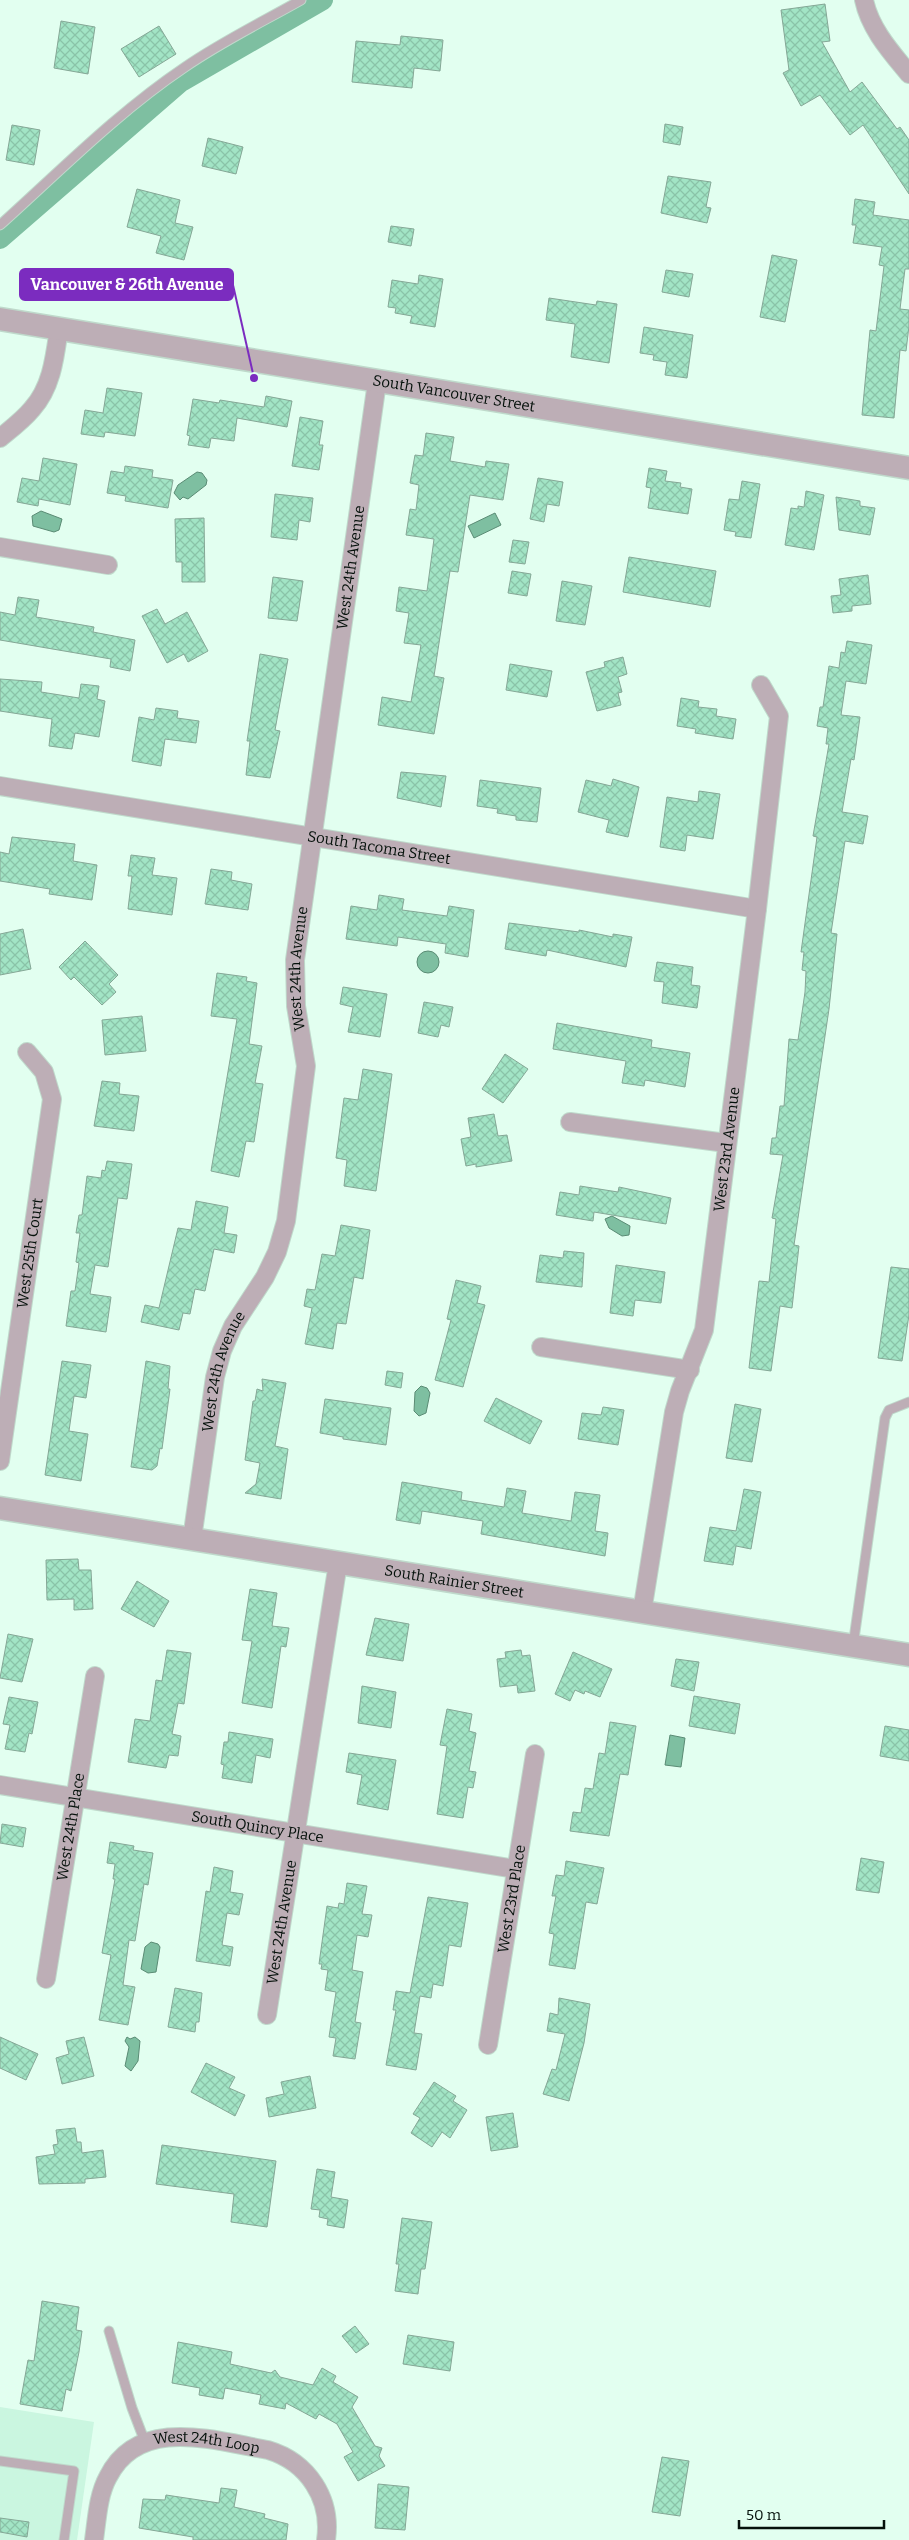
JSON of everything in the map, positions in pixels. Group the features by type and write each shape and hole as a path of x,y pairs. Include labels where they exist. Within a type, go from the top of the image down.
{"street":[{"path":"864,0 873,25 890,51 909,74"},
{"name":"South Vancouver Street","path":"0,319 909,468"},
{"path":"0,438 33,409 41,397 53,367 59,328"},
{"name":"West 24th Avenue","path":"192,1539 215,1378 222,1351 233,1326 265,1277 277,1252 286,1222 306,1066 296,1006 296,960 377,382"},
{"path":"0,547 108,565"},
{"name":"West 23rd Avenue","path":"642,1612 674,1412 680,1390 690,1370 704,1330 726,1143 757,909 778,716 761,685"},
{"name":"South Tacoma Street","path":"0,786 757,909"},
{"name":"West 25th Court","path":"0,1461 52,1099 44,1072 28,1052"},
{"path":"570,1122 726,1143"},
{"path":"541,1347 690,1370"},
{"name":"South Rainier Street","path":"0,1508 909,1655"},
{"name":"West 24th Avenue","path":"267,2015 338,1563"},
{"name":"West 24th Place","path":"46,1979 95,1676"},
{"name":"West 23rd Place","path":"488,2045 535,1754"},
{"name":"South Quincy Place","path":"0,1785 516,1869"},
{"name":"West 24th Loop","path":"94,2540 98,2507 107,2477 119,2461 131,2449 145,2442 182,2435 280,2453 312,2478 324,2501 328,2518 326,2540"}],"lane":[{"path":"0,225 92,141 162,84 187,66 301,0"},
{"path":"852,1646 885,1418 889,1410 909,1402"},
{"path":"109,2331 132,2408 145,2442"},
{"path":"0,2461 74,2471 64,2540"}],"shaded area":[{"path":"197,472 202,473 207,480 206,485 188,499 183,497 180,500 174,493 178,485"},
{"path":"41,511 62,519 59,530 54,532 33,526 32,516"},
{"path":"495,513 501,525 474,538 468,526"},
{"path":"428,951 436,954 439,962 436,970 428,973 420,970 417,962 420,954"},
{"path":"612,1216 630,1226 629,1235 622,1236 609,1228 605,1219"},
{"path":"421,1386 427,1388 430,1393 426,1413 419,1416 414,1411 415,1392"},
{"path":"670,1735 685,1738 681,1767 665,1765"},
{"path":"151,1942 158,1944 160,1947 156,1972 148,1973 141,1969 145,1947"},
{"path":"127,2037 130,2039 135,2037 140,2041 138,2061 131,2071 125,2066 129,2047 125,2041"},
{"path":"0,2407 94,2422 77,2540 0,2540"}],"building":[{"path":"825,4 830,41 822,42 850,92 862,82 897,129 900,127 909,140 909,194 863,125 850,135 820,95 801,106 783,73 789,70 781,10"},
{"path":"61,21 95,27 88,74 54,68"},
{"path":"159,26 176,54 139,77 121,49"},
{"path":"401,36 443,40 440,71 414,68 412,88 352,82 356,41 400,45"},
{"path":"665,124 683,127 680,145 663,142"},
{"path":"12,125 40,130 34,165 6,160"},
{"path":"208,138 243,147 236,174 202,166"},
{"path":"668,176 711,182 706,207 711,208 707,223 661,213"},
{"path":"137,189 180,200 175,223 193,227 184,260 156,253 161,236 127,227"},
{"path":"855,199 875,202 873,215 909,220 909,269 905,269 900,309 909,310 909,326 906,351 900,350 894,418 862,415 870,330 876,331 884,266 879,265 882,247 853,243 856,225 852,225"},
{"path":"391,226 414,229 411,246 388,242"},
{"path":"772,255 797,260 785,322 760,317"},
{"path":"666,270 693,274 689,297 662,292"},
{"path":"419,275 443,279 435,327 410,323 412,316 395,313 396,308 388,307 392,280 418,284"},
{"path":"549,298 596,305 597,301 617,304 609,363 571,357 575,324 546,320"},
{"path":"644,327 693,335 687,378 665,375 667,362 653,360 654,355 640,353"},
{"path":"107,388 142,393 135,436 105,432 104,437 81,434 85,410 103,413"},
{"path":"266,396 292,401 287,427 237,418 234,441 211,438 209,448 188,445 190,436 187,435 193,399 219,403 220,400 264,407"},
{"path":"300,417 323,421 319,445 323,445 319,470 292,466"},
{"path":"426,433 454,437 450,461 485,467 486,461 509,464 503,500 470,495 458,572 450,571 434,676 444,678 434,734 378,725 382,697 411,702 421,645 404,643 409,613 396,611 399,587 427,591 434,539 406,535 410,509 416,510 419,485 410,483 415,455 423,456"},
{"path":"43,458 77,464 70,505 39,499 38,506 17,502 22,478 39,481"},
{"path":"125,466 153,470 152,477 173,480 168,508 125,501 126,496 107,493 111,471 124,473"},
{"path":"649,468 667,471 665,481 681,483 680,487 692,489 688,514 648,508 651,488 646,487"},
{"path":"538,478 563,482 559,506 547,504 544,522 530,519"},
{"path":"742,481 760,484 751,538 735,536 736,532 724,530 729,499 739,500"},
{"path":"806,491 824,495 814,550 785,545 791,508 798,509 798,506 804,507"},
{"path":"275,494 313,498 310,522 299,520 297,540 271,537"},
{"path":"836,497 860,501 860,506 875,508 870,535 839,530"},
{"path":"204,518 205,582 182,582 182,562 176,562 175,519"},
{"path":"513,540 529,542 525,564 509,562"},
{"path":"629,557 716,571 710,607 623,592"},
{"path":"512,571 531,574 527,596 508,593"},
{"path":"868,575 871,604 852,606 852,611 833,613 831,596 841,595 839,579"},
{"path":"273,577 303,581 297,621 268,618"},
{"path":"562,581 592,586 585,625 556,621"},
{"path":"18,597 39,600 36,617 94,627 93,632 135,640 130,671 110,667 111,659 0,640 0,612 15,615"},
{"path":"157,609 165,624 187,612 208,651 188,662 184,654 167,663 142,616"},
{"path":"847,641 872,645 866,684 846,681 841,715 860,717 854,760 851,759 842,812 868,816 863,844 845,841 831,933 837,934 829,1009 794,1245 799,1246 792,1308 780,1306 771,1371 749,1368 759,1281 769,1282 776,1219 772,1218 783,1155 770,1154 772,1138 776,1138 780,1106 784,1106 789,1039 798,1040 805,992 806,971 802,970 804,952 801,952 817,837 813,836 829,744 826,744 828,728 817,726 820,707 823,707 829,666 839,668 841,652 845,653"},
{"path":"260,654 288,659 275,730 280,731 270,778 246,775 250,741 247,741"},
{"path":"623,657 627,674 618,677 622,692 618,693 621,705 597,711 586,672 605,667 604,662"},
{"path":"510,664 552,671 547,697 506,690"},
{"path":"0,679 42,682 41,692 79,698 81,684 99,686 97,699 105,701 99,737 75,733 72,749 49,746 52,719 0,711"},
{"path":"681,698 699,701 698,707 717,709 716,716 736,719 733,739 695,733 696,729 677,726"},
{"path":"156,708 178,711 177,718 199,721 196,743 165,739 161,766 132,761 139,717 154,720"},
{"path":"401,772 446,776 441,807 397,798"},
{"path":"613,779 639,787 628,837 606,832 609,820 578,812 586,780 611,786"},
{"path":"480,780 541,788 537,822 516,820 516,816 497,813 498,809 477,806"},
{"path":"699,791 720,794 713,839 687,835 685,851 660,847 667,797 698,802"},
{"path":"12,837 75,844 73,861 97,865 92,900 49,894 50,889 0,881 0,852 9,854"},
{"path":"131,855 155,858 152,875 177,878 172,915 128,909 132,876 128,876"},
{"path":"211,869 232,872 231,880 252,884 248,910 205,904"},
{"path":"379,895 404,899 402,910 447,916 449,906 474,910 468,957 445,953 446,944 398,937 397,946 346,939 351,906 377,910"},
{"path":"509,923 579,932 579,930 613,937 613,934 632,937 626,967 547,950 546,956 505,949"},
{"path":"23,929 31,969 0,975 0,934"},
{"path":"85,941 118,975 109,984 116,992 102,1005 74,977 71,980 59,967"},
{"path":"657,962 693,967 691,985 700,986 697,1008 662,1003 664,982 654,981"},
{"path":"217,973 247,977 246,981 257,983 249,1044 262,1046 255,1083 263,1084 254,1142 246,1141 239,1177 211,1171 237,1019 211,1016"},
{"path":"343,987 387,994 380,1037 348,1032 353,1007 340,1004"},
{"path":"424,1002 453,1007 449,1027 441,1025 438,1037 418,1033"},
{"path":"142,1016 146,1051 105,1055 102,1020"},
{"path":"557,1023 652,1040 651,1047 690,1053 685,1087 645,1080 644,1086 622,1083 626,1061 553,1049"},
{"path":"505,1054 528,1069 503,1103 482,1089"},
{"path":"363,1069 392,1074 376,1191 344,1186 347,1160 336,1158 344,1098 358,1100"},
{"path":"102,1081 120,1083 119,1094 139,1096 134,1131 94,1126"},
{"path":"494,1114 498,1136 507,1135 512,1161 476,1167 476,1164 466,1166 461,1139 471,1137 468,1118"},
{"path":"107,1161 132,1164 127,1199 118,1198 108,1267 95,1265 90,1294 111,1297 106,1332 66,1326 71,1291 75,1291 79,1263 76,1262 80,1233 76,1233 79,1215 82,1215 87,1176 101,1178 102,1170 105,1171"},
{"path":"580,1186 618,1192 619,1187 671,1198 666,1224 594,1212 593,1221 556,1215 560,1192 579,1195"},
{"path":"196,1201 228,1207 224,1233 237,1235 234,1253 214,1249 205,1291 195,1289 190,1314 183,1313 179,1330 141,1322 145,1305 159,1308 178,1228 191,1230"},
{"path":"341,1225 370,1230 363,1279 354,1277 346,1324 337,1323 333,1349 305,1344 312,1308 304,1306 307,1289 315,1290 322,1254 335,1256"},
{"path":"564,1251 584,1253 582,1287 536,1282 540,1255 563,1258"},
{"path":"616,1265 665,1272 661,1303 635,1300 633,1316 610,1313"},
{"path":"891,1267 909,1269 909,1315 902,1361 878,1358"},
{"path":"456,1280 481,1286 477,1303 485,1305 463,1387 435,1380 451,1320 447,1319"},
{"path":"62,1361 91,1365 86,1398 74,1396 69,1431 88,1434 81,1481 45,1475"},
{"path":"146,1361 170,1366 168,1389 170,1389 162,1449 160,1448 157,1466 152,1470 131,1467"},
{"path":"387,1371 403,1373 401,1388 385,1385"},
{"path":"262,1379 286,1383 275,1446 288,1449 281,1499 245,1493 256,1484 260,1463 245,1460 253,1401 255,1401 257,1389 263,1391"},
{"path":"496,1398 542,1421 530,1444 484,1421"},
{"path":"325,1399 391,1408 386,1445 343,1439 343,1437 320,1433"},
{"path":"735,1404 761,1409 752,1462 726,1458"},
{"path":"603,1407 624,1410 618,1445 578,1439 582,1413 601,1415"},
{"path":"402,1482 462,1492 461,1500 504,1507 507,1488 526,1491 522,1513 571,1521 575,1492 600,1495 595,1531 608,1533 605,1556 481,1534 483,1521 422,1511 420,1524 396,1520"},
{"path":"744,1489 761,1492 751,1549 736,1546 733,1565 704,1561 710,1527 736,1531"},
{"path":"78,1559 79,1570 91,1570 93,1609 74,1610 74,1599 47,1600 46,1560"},
{"path":"137,1581 169,1601 154,1627 121,1609"},
{"path":"250,1589 277,1593 272,1626 289,1628 286,1647 281,1646 272,1708 242,1703 252,1641 242,1640"},
{"path":"375,1618 409,1624 403,1661 366,1655"},
{"path":"8,1634 33,1639 22,1682 0,1678"},
{"path":"167,1650 191,1653 184,1704 178,1703 172,1734 181,1736 178,1756 169,1755 166,1768 128,1762 135,1719 150,1721 156,1680 162,1681"},
{"path":"521,1650 522,1656 530,1655 535,1691 518,1693 517,1685 500,1687 497,1659 506,1658 505,1652"},
{"path":"573,1652 612,1669 600,1697 585,1691 584,1694 575,1690 570,1701 555,1694"},
{"path":"676,1659 699,1662 694,1691 671,1686"},
{"path":"362,1686 396,1692 391,1728 358,1723"},
{"path":"694,1696 740,1704 735,1734 689,1726"},
{"path":"9,1697 38,1702 32,1734 29,1733 25,1752 5,1749 10,1725 3,1724"},
{"path":"447,1709 472,1714 469,1731 476,1733 469,1771 476,1772 473,1788 468,1787 463,1818 437,1814 447,1746 440,1745"},
{"path":"610,1722 636,1726 628,1775 620,1774 609,1836 570,1831 573,1812 581,1813 585,1788 593,1789 599,1753 605,1754"},
{"path":"885,1726 909,1730 909,1761 880,1756"},
{"path":"229,1732 273,1739 270,1758 256,1755 252,1783 222,1778 224,1765 221,1764 224,1742 228,1742"},
{"path":"349,1753 396,1760 388,1810 357,1804 362,1775 346,1772"},
{"path":"2,1824 26,1828 23,1847 0,1843"},
{"path":"110,1842 134,1846 133,1850 153,1853 148,1885 144,1884 135,1941 129,1940 123,1985 135,1987 128,2025 99,2020 111,1955 102,1953 115,1879 113,1879 115,1864 107,1863"},
{"path":"861,1858 884,1862 879,1893 856,1890"},
{"path":"566,1861 604,1868 597,1904 586,1902 575,1969 549,1965 554,1934 549,1933 556,1896 552,1896 556,1875 564,1876"},
{"path":"214,1867 233,1871 230,1892 243,1894 239,1915 227,1913 222,1945 233,1947 230,1966 196,1961 206,1891 210,1892"},
{"path":"347,1883 367,1886 362,1914 372,1915 368,1937 357,1935 352,1970 363,1972 355,2022 361,2023 355,2059 333,2056 336,2038 329,2037 336,1992 325,1990 328,1970 321,1969 322,1964 319,1964 327,1906 338,1908 339,1903 344,1904"},
{"path":"428,1897 468,1903 461,1947 449,1945 443,1986 433,1984 431,1998 420,1996 414,2033 422,2034 416,2070 386,2065 396,2010 393,2010 396,1991 410,1993"},
{"path":"175,1988 202,1993 199,2022 196,2022 195,2032 168,2027"},
{"path":"559,1998 590,2004 584,2043 569,2101 543,2094 552,2069 556,2070 565,2034 547,2031 550,2013 558,2015"},
{"path":"0,2037 38,2054 26,2080 0,2068"},
{"path":"84,2037 94,2076 62,2084 56,2058 69,2054 66,2041"},
{"path":"206,2063 235,2077 229,2088 245,2095 235,2116 191,2092"},
{"path":"310,2076 316,2108 269,2117 266,2098 284,2094 281,2082"},
{"path":"434,2082 456,2096 453,2101 467,2110 450,2138 442,2132 432,2147 411,2133 420,2118 413,2114"},
{"path":"513,2113 518,2147 491,2151 486,2117"},
{"path":"75,2128 77,2142 81,2142 82,2153 103,2150 106,2177 85,2179 85,2183 39,2184 36,2157 55,2154 53,2145 58,2144 56,2130"},
{"path":"162,2145 276,2161 267,2227 231,2222 234,2194 156,2184"},
{"path":"317,2169 335,2172 331,2197 348,2200 344,2228 327,2225 328,2219 319,2217 320,2210 311,2209"},
{"path":"402,2218 432,2222 425,2269 421,2269 418,2294 395,2291 399,2264 396,2264"},
{"path":"42,2301 79,2307 76,2330 82,2331 79,2352 71,2391 66,2389 62,2411 20,2404 28,2360 34,2361"},
{"path":"355,2326 369,2344 356,2353 342,2336"},
{"path":"408,2335 454,2342 450,2371 403,2364"},
{"path":"178,2342 232,2352 230,2364 271,2373 275,2370 280,2377 313,2385 322,2368 336,2376 333,2382 358,2397 352,2407 375,2446 382,2448 379,2456 385,2466 358,2481 344,2457 353,2452 337,2424 319,2414 316,2419 286,2403 285,2409 259,2404 261,2395 225,2388 223,2399 199,2395 200,2388 172,2383"},
{"path":"662,2457 689,2461 680,2516 652,2512"},
{"path":"378,2484 409,2487 405,2530 375,2528"},
{"path":"221,2488 237,2490 234,2507 265,2514 264,2518 288,2524 286,2540 193,2540 193,2537 139,2528 143,2499 165,2500 166,2495 219,2503"},
{"path":"0,2518 29,2522 27,2537 0,2532"}],"waterway":[{"path":"0,239 181,82 323,0"}],"place":[{"name":"Vancouver & 26th Avenue","path":"254,378"}]}
